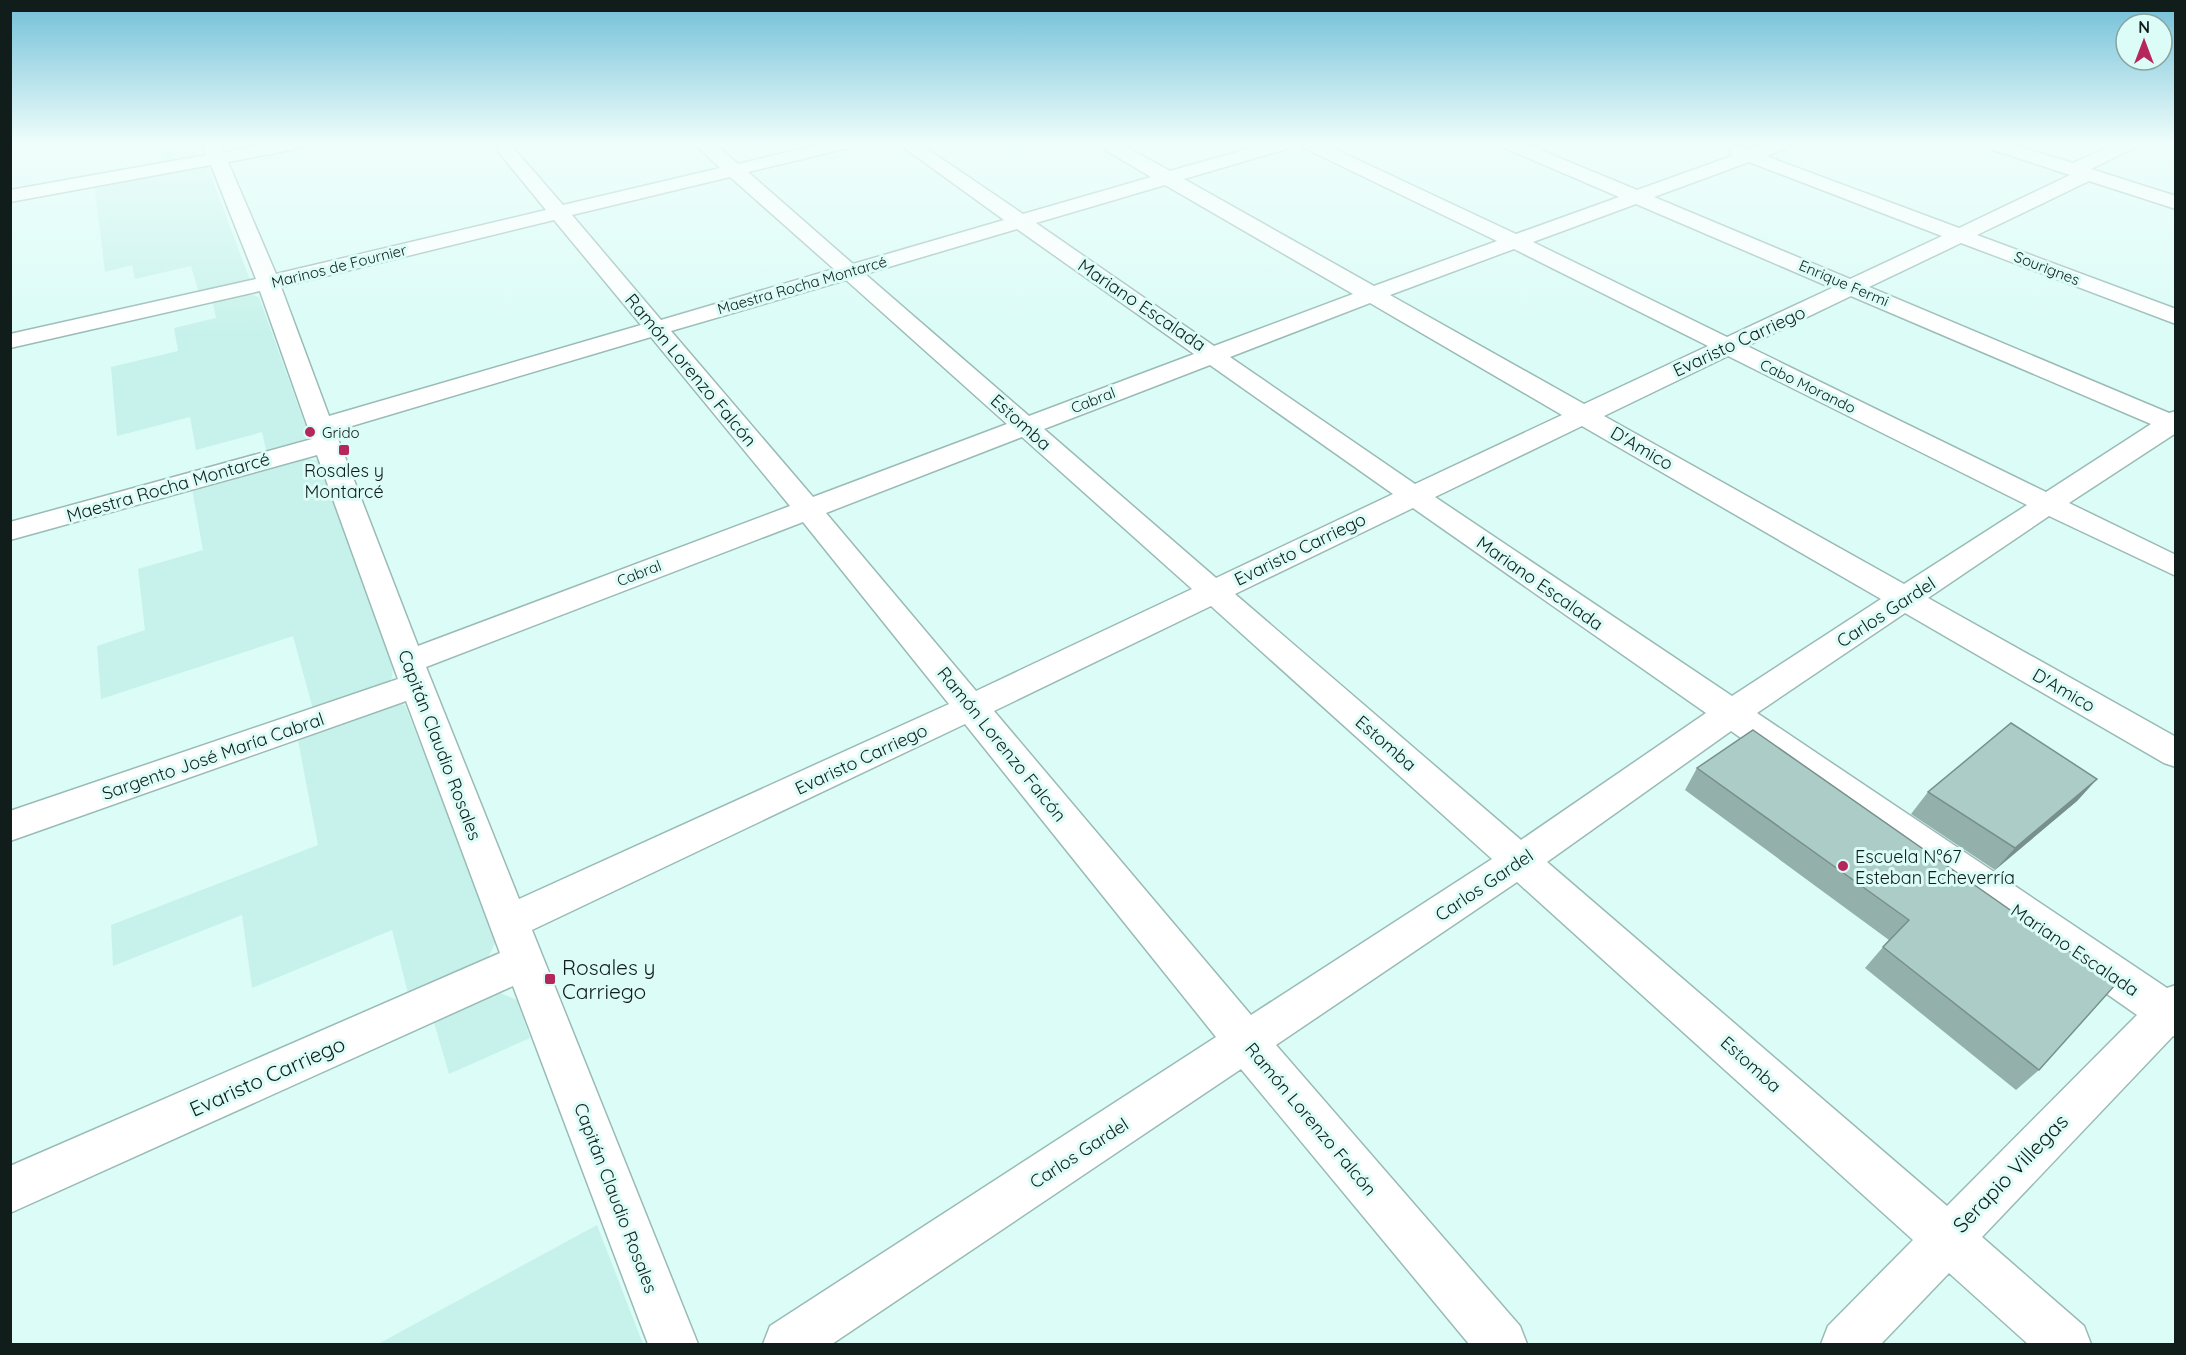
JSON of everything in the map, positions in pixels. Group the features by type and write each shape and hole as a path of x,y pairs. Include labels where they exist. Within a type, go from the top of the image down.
{"street":[{"name":"Capitán Claudio Rosales","path":"238,207 268,283 322,436 412,674 673,1344"},
{"name":"Ramón Lorenzo Falcón","path":"557,207 654,328 807,508 1247,1043 1502,1344"},
{"name":"Marinos de Fournier","path":"10,341 268,283 581,207"},
{"name":"Estomba","path":"777,207 1211,592 1521,860 2066,1344"},
{"name":"Mariano Escalada","path":"998,207 1730,714 2173,1012"},
{"name":"Maestra Rocha Montarcé","path":"10,531 322,436 654,328 1069,207"},
{"name":"D'Amico","path":"1219,207 2175,754"},
{"name":"Cabo Morando","path":"1443,207 2175,567"},
{"name":"Cabral","path":"412,674 807,508 1373,294 1611,207"},
{"name":"Enrique Fermi","path":"1662,207 2173,422"},
{"name":"Sourignes","path":"1888,207 2175,317"},
{"name":"Evaristo Carriego","path":"10,1190 517,942 972,707 1726,345 1855,288 2013,207"},
{"name":"Carlos Gardel","path":"788,1344 1247,1043 1521,860 1730,714 2173,422"},
{"name":"Sargento José María Cabral","path":"10,826 412,674"},
{"name":"Serapio Villegas","path":"1846,1344 1946,1238 2173,1012"}],"shaded area":[{"path":"97,207 223,207 250,280 200,296 191,266 135,279 132,265 105,272"},
{"path":"246,293 259,297 309,436 303,442 267,454 262,432 196,450 190,417 117,436 111,367 178,351 174,328 216,318 212,299"},
{"path":"303,458 320,461 393,667 392,678 380,689 314,713 293,636 101,699 97,646 145,630 138,569 203,550 192,489"},
{"path":"394,703 405,705 496,941 485,964 409,997 392,930 252,988 242,915 113,966 111,925 318,845 297,735"},
{"path":"500,993 517,1000 530,1038 449,1074 433,1019 487,994"},
{"path":"597,1225 643,1344 378,1344"}],"building":[{"path":"2011,723 2097,779 2015,848 1928,792"},
{"name":"Escuela N°67 Esteban Echeverría","path":"1753,730 2116,984 2039,1070 1883,947 1909,920 1697,768"}],"place":[{"name":"Grido","path":"310,432"},
{"name":"Rosales y Montarcé","path":"344,450"},
{"name":"Escuela N°67 Esteban Echeverría","path":"1843,866"},
{"name":"Rosales y Carriego","path":"550,979"}]}
